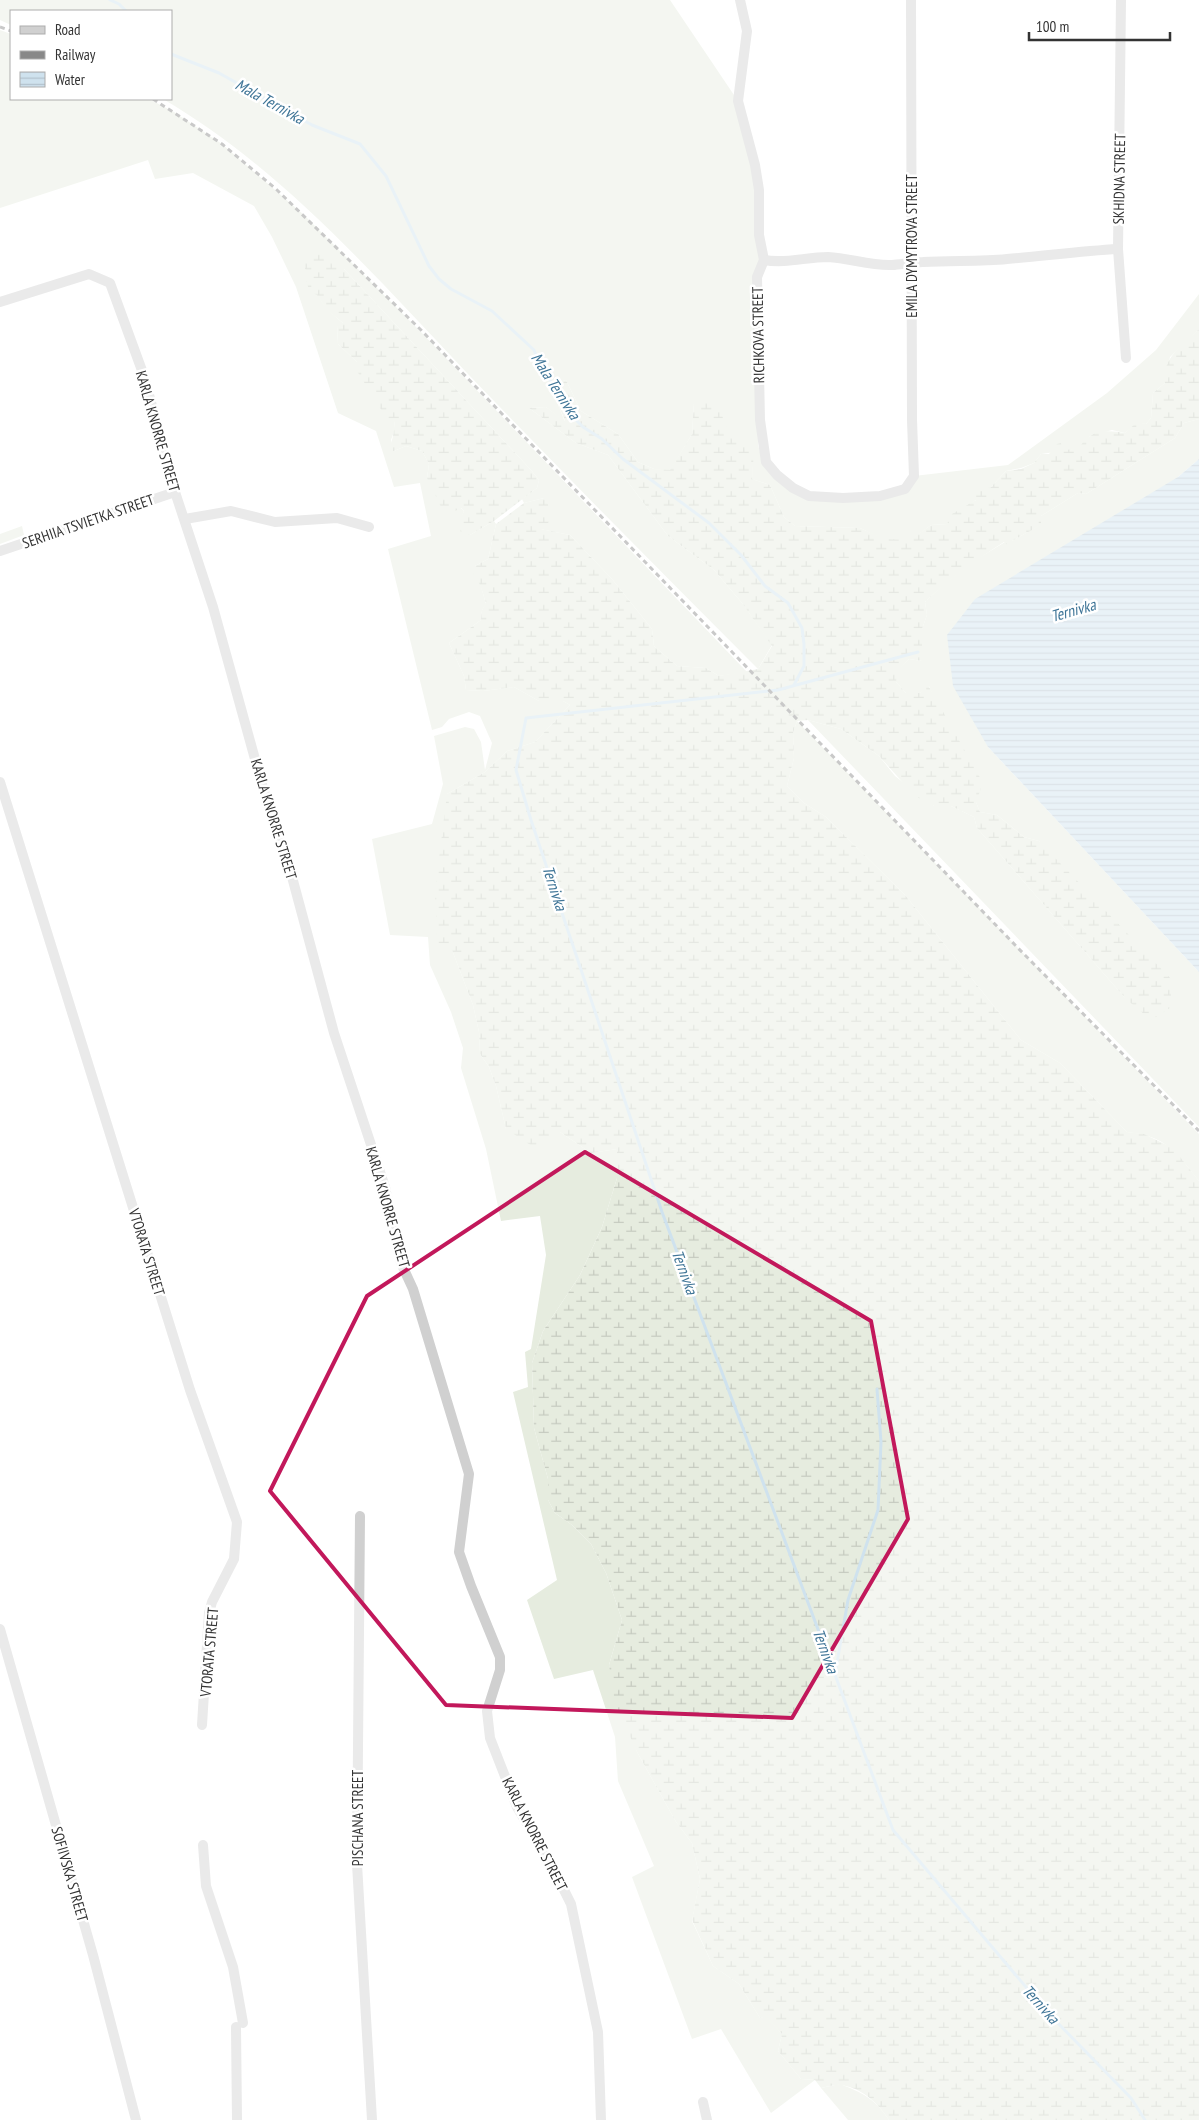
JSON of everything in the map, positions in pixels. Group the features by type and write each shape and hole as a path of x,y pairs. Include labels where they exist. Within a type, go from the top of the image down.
{"street":[{"name":"RICHKOVA STREET","path":"740,0 747,30 738,100 755,165 759,190 759,235 764,260 757,277 760,420 766,462 777,475 793,488 809,496 844,498 880,496 905,489"},
{"name":"EMILA DYMYTROVA STREET","path":"905,489 914,476 912,420 910,0"},
{"name":"SKHIDNA STREET","path":"1121,0 1118,249 1126,358"},
{"path":"764,260 785,262 796,259 827,257 863,263 892,265 1006,260 1118,249"},
{"name":"KARLA KNORRE STREET","path":"0,302 89,274 110,283 144,376 175,492 213,607 263,788 288,862 334,1033 385,1187 401,1263 413,1288 470,1474 459,1552 500,1657 500,1670 487,1711 490,1738 517,1806 552,1866 571,1904 598,2032 601,2120"},
{"name":"SERHIIA TSVIETKA STREET","path":"0,551 175,492"},
{"path":"185,519 231,511 276,522 336,518 369,527"},
{"name":"VTORATA STREET","path":"0,782 190,1390 237,1522 234,1559 212,1602 209,1613 202,1725"},
{"name":"PISCHANA STREET","path":"360,1516 358,1864 372,2120"},
{"name":"SOFIIVSKA STREET","path":"0,1629 93,1955 136,2120"},
{"path":"203,1845 206,1886 233,1967 239,2025 237,2120"},
{"path":"703,2102 707,2120"}],"highlighted area":[{"path":"585,1152 871,1321 908,1519 792,1718 446,1705 270,1491 367,1296"}],"green space":[{"path":"0,0 670,0 738,101 753,167 761,258 755,277 758,445 763,463 809,498 904,494 914,476 1008,465 1107,393 1156,350 1199,294 1199,329 1170,357 1165,383 1153,393 1151,418 1146,424 1137,423 1125,433 1112,430 1090,436 1077,449 1041,454 1034,463 1006,471 990,488 947,524 931,525 911,540 885,540 860,528 795,526 784,517 770,485 752,479 753,451 694,403 692,434 670,471 654,469 638,462 618,434 581,411 566,380 550,385 565,422 546,407 529,408 576,443 608,455 668,536 714,570 742,603 772,645 758,669 575,485 361,261 324,225 287,190 247,157 165,100 172,100 172,10 10,10 10,25 0,20"},
{"path":"0,30 10,34 10,100 151,100 174,112 222,144 304,215 420,331 747,672 719,676 706,668 677,666 654,646 652,629 612,579 570,535 540,529 544,498 524,503 522,499 537,488 539,480 531,470 344,269 311,272 321,301 343,323 343,328 337,326 338,344 357,362 394,421 395,429 391,440 394,451 406,446 422,451 429,464 427,478 464,511 462,516 470,535 494,521 496,524 488,559 475,566 486,604 482,610 481,620 449,643 464,676 466,690 483,691 514,687 539,701 563,701 570,705 535,742 507,751 485,772 447,794 452,950 473,1005 479,1032 480,1054 489,1067 496,1086 506,1129 560,1132 591,1153 617,1149 617,1178 602,1227 580,1275 543,1331 532,1363 534,1428 548,1479 548,1500 555,1513 572,1525 591,1544 606,1573 622,1620 609,1665 637,1752 676,1822 692,1843 700,1879 692,1921 713,1966 739,1984 760,2018 766,2016 782,2034 778,2051 801,2079 815,2080 771,2113 721,2029 692,2039 632,1877 654,1866 618,1781 615,1737 593,1670 554,1679 527,1600 557,1580 513,1392 528,1387 525,1352 531,1349 546,1255 540,1216 501,1221 486,1149 461,1068 463,1048 451,1012 430,965 428,937 390,935 372,839 432,824 443,784 434,736 465,727 474,729 481,742 485,770 492,743 480,716 469,712 449,719 442,727 432,730 388,549 431,536 420,483 394,487 376,431 338,413 296,287 272,237 254,206 193,173 155,179 148,160 0,208"},
{"path":"320,254 344,269 531,470 539,480 537,488 494,521 470,535 461,532 457,525 464,511 461,508 453,512 442,509 427,478 429,464 422,451 406,446 390,451 394,421 387,419 357,371 357,362 338,344 337,325 343,328 343,323 327,310 317,295 309,291 306,278 311,273 305,269 305,259"},
{"path":"1199,329 1199,419 1184,423 1175,438 1086,494 1078,493 1041,516 1041,525 1012,541 1009,546 1004,542 963,570 934,594 925,602 927,615 922,629 922,661 909,659 897,672 896,682 906,693 920,693 928,685 983,783 976,802 980,812 997,815 1024,837 1039,841 1172,980 1170,1008 1151,1020 1125,998 977,828 974,817 951,806 934,806 915,796 879,756 841,729 808,720 797,721 793,733 794,758 787,786 804,803 826,817 905,895 1021,1040 1060,1063 1127,1132 1144,1134 1173,1148 1199,1181 1199,2120 889,2120 875,2102 856,2089 839,2085 821,2088 815,2080 801,2079 778,2051 782,2034 766,2017 760,2018 739,1984 713,1966 692,1920 700,1879 692,1843 676,1822 637,1752 615,1703 609,1665 622,1620 606,1573 591,1544 572,1525 555,1513 548,1500 548,1479 534,1428 532,1363 543,1331 580,1275 602,1227 617,1178 617,1149 591,1153 560,1132 535,1148 506,1129 496,1086 489,1067 480,1054 479,1032 473,1005 452,950 437,942 435,891 447,794 485,772 507,751 535,742 570,705 563,701 539,701 514,687 483,691 466,690 464,676 449,643 481,620 482,610 486,603 480,584 473,573 475,566 488,559 496,524 524,503 544,498 548,504 549,522 541,529 570,535 612,579 652,629 654,646 677,666 706,668 719,676 758,669 772,646 742,603 714,570 668,536 608,455 576,443 529,408 546,407 565,421 550,385 566,380 581,411 618,434 638,462 654,469 670,470 692,434 694,402 720,402 724,425 754,451 752,479 770,485 784,517 795,526 860,528 885,539 910,540 931,525 947,524 952,514 976,500 976,494 980,486 990,488 1006,471 1021,469 1034,463 1041,454 1049,454 1057,444 1061,443 1066,450 1076,448 1093,434 1111,431 1125,433 1137,422 1146,424 1151,418 1153,393 1165,383 1166,367 1170,359 1180,346"},
{"path":"1199,419 1199,459 1178,477 988,747 1199,972 1199,1127 808,720 841,729 879,756 895,776 934,806 951,806 974,817 977,828 1125,998 1039,841 1024,837 997,815 980,812 929,686 920,693 906,693 896,682 896,672 909,659 922,661 922,629 927,615 925,602 943,585 974,561 1005,542 1012,541 1040,525 1041,516 1078,493 1086,494 1175,438 1184,423"},
{"path":"22,526 24,535 0,544 0,534"},
{"path":"797,721 1199,1134 1199,1181 1169,1147 1151,1137 1127,1132 1060,1063 1021,1040 905,895 826,817 804,803 787,786 794,758 793,733"},
{"path":"840,2084 868,2098 879,2107 889,2120 848,2120 821,2088"}],"water":[{"path":"1199,459 1199,972 988,747 953,686 947,635 975,599 1178,477"}],"waterway":[{"name":"Mala Ternivka","path":"110,0 119,4 125,10"},
{"name":"Mala Ternivka","path":"172,54 219,73 312,125 360,144 386,176 429,266 439,279 451,289 492,311 534,350 542,371 563,396 571,415 583,427 602,439 623,459 709,523 741,555 765,586 788,603 802,628 804,644 804,666 794,685"},
{"name":"Ternivka","path":"918,652 778,690 526,718 516,770 662,1212 893,1830 1048,2013 1131,2098 1145,2120"},
{"path":"835,1674 848,1600 878,1510 881,1442 877,1389"}],"railway":[{"path":"0,27 10,31"},
{"path":"155,100 222,144 276,189 421,330 1018,948 1199,1131"}]}
